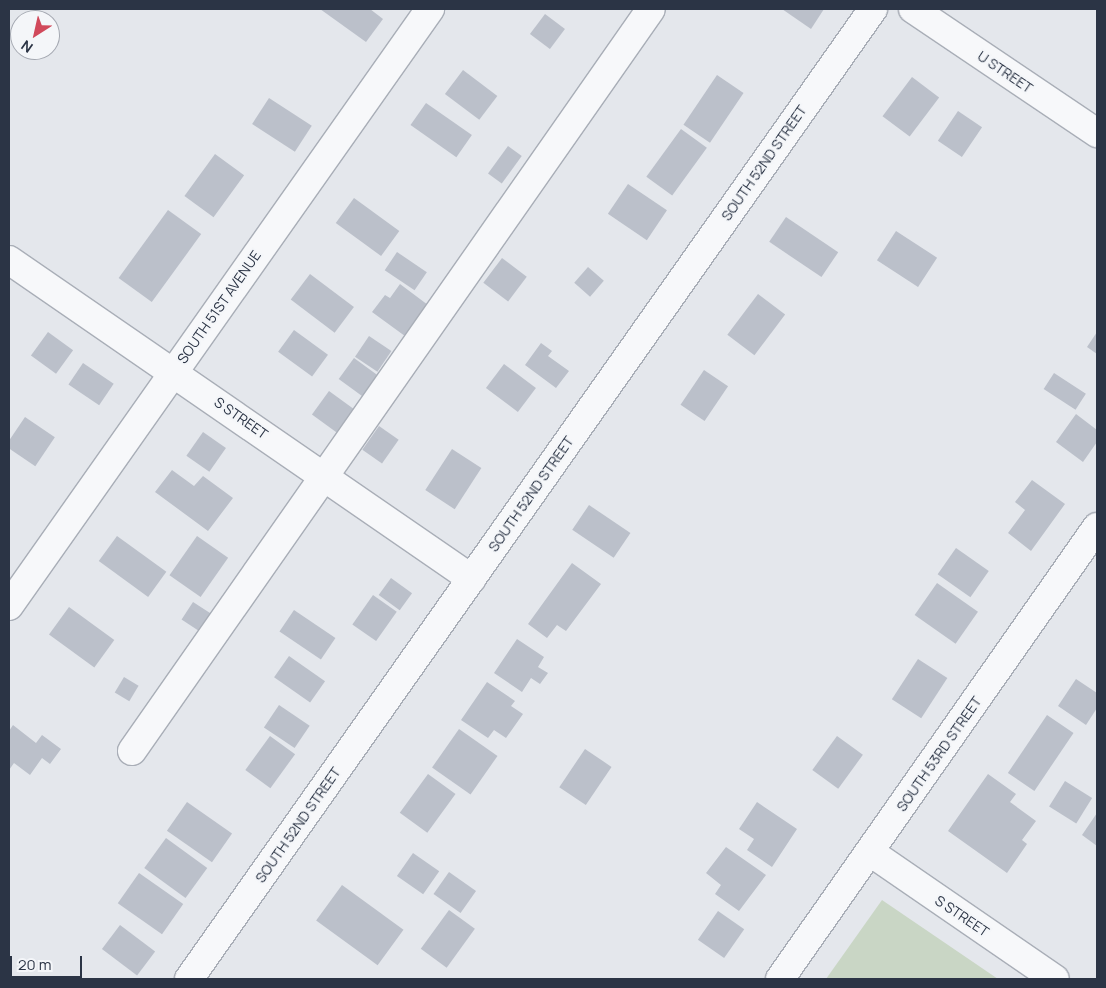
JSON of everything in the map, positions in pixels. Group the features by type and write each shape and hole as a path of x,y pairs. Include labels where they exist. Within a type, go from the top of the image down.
{"street":[{"name":"SOUTH 51ST AVENUE","path":"9,606 430,9"},
{"path":"132,751 651,9"},
{"name":"SOUTH 52ND STREET","path":"189,979 873,9"},
{"name":"U STREET","path":"913,9 1097,133"},
{"name":"S STREET","path":"9,260 174,371 472,579"},
{"name":"SOUTH 53RD STREET","path":"780,979 1097,527"},
{"name":"S STREET","path":"870,852 1055,979"}],"green space":[{"path":"882,900 998,979 826,979"}],"building":[{"path":"320,9 370,9 383,19 366,42"},
{"path":"782,9 824,9 811,29"},
{"path":"545,14 565,29 550,49 530,34"},
{"path":"463,70 497,96 479,120 445,94"},
{"path":"717,75 744,93 710,143 683,125"},
{"path":"912,77 939,97 910,137 883,116"},
{"path":"269,98 312,126 295,152 252,124"},
{"path":"426,103 472,135 456,157 411,125"},
{"path":"958,111 982,127 962,157 938,141"},
{"path":"681,129 707,148 672,196 646,177"},
{"path":"508,146 522,156 502,183 488,174"},
{"path":"215,154 244,175 214,217 184,196"},
{"path":"628,184 667,210 647,240 608,214"},
{"path":"354,198 399,231 381,256 336,223"},
{"path":"168,210 201,234 152,302 119,278"},
{"path":"786,217 838,252 821,277 769,242"},
{"path":"896,231 937,258 918,287 877,260"},
{"path":"397,252 427,272 415,290 385,270"},
{"path":"502,258 527,277 508,301 483,283"},
{"path":"588,267 604,281 590,297 574,283"},
{"path":"310,274 354,307 335,333 291,300"},
{"path":"400,284 432,308 409,339 372,312 385,295 390,298"},
{"path":"758,294 785,314 754,355 727,335"},
{"path":"294,330 328,355 312,377 278,352"},
{"path":"48,332 73,350 56,374 31,355"},
{"path":"1097,332 1097,354 1087,347"},
{"path":"369,336 391,351 377,372 355,357"},
{"path":"541,343 552,351 548,356 569,371 556,388 525,365"},
{"path":"354,358 383,379 368,400 339,379"},
{"path":"83,363 114,384 99,405 68,385"},
{"path":"504,364 536,388 518,412 486,388"},
{"path":"704,370 728,386 705,421 681,405"},
{"path":"1054,373 1086,394 1076,410 1044,389"},
{"path":"329,391 359,413 342,436 312,414"},
{"path":"1076,414 1097,430 1097,442 1083,462 1056,442"},
{"path":"25,417 55,437 35,466 9,448 9,441"},
{"path":"379,426 399,440 382,464 362,450"},
{"path":"203,432 226,448 209,472 186,456"},
{"path":"452,449 481,468 455,509 425,490"},
{"path":"172,470 194,486 203,476 233,498 208,531 155,492"},
{"path":"1032,480 1065,504 1031,551 1008,533 1025,510 1015,502"},
{"path":"589,505 630,533 614,558 572,530"},
{"path":"117,536 166,572 148,597 99,561"},
{"path":"197,536 228,558 201,597 169,575"},
{"path":"956,548 989,571 970,597 938,574"},
{"path":"572,563 601,584 566,631 557,625 547,638 528,624"},
{"path":"391,578 412,593 400,610 379,595"},
{"path":"937,583 978,612 956,644 915,615"},
{"path":"373,595 397,612 376,641 352,624"},
{"path":"193,602 213,615 202,633 182,620"},
{"path":"69,607 114,640 94,667 49,635"},
{"path":"294,610 335,638 321,660 279,632"},
{"path":"517,639 544,657 538,667 548,673 540,684 531,678 522,692 494,673"},
{"path":"289,656 325,681 310,703 274,677"},
{"path":"918,659 947,678 921,718 892,699"},
{"path":"124,677 139,686 129,701 115,692"},
{"path":"1076,679 1097,693 1097,708 1086,725 1058,706"},
{"path":"487,682 515,701 511,706 523,714 506,738 494,730 488,738 461,720"},
{"path":"279,705 310,726 295,748 264,727"},
{"path":"1047,715 1074,733 1034,791 1008,773"},
{"path":"13,725 36,743 42,735 61,749 50,764 42,758 30,775 14,763 9,770 9,731"},
{"path":"459,729 498,756 471,794 432,768"},
{"path":"270,736 295,754 270,788 245,770"},
{"path":"837,736 863,755 838,789 812,770"},
{"path":"585,749 612,767 586,805 559,787"},
{"path":"428,774 456,794 427,833 400,813"},
{"path":"988,774 1016,794 1010,802 1036,821 1022,840 1027,844 1007,873 948,831"},
{"path":"1065,781 1092,798 1076,823 1049,806"},
{"path":"187,802 232,834 212,862 167,831"},
{"path":"757,802 797,829 772,867 747,850 754,839 739,829"},
{"path":"1097,813 1097,846 1082,835"},
{"path":"166,838 207,868 186,898 144,868"},
{"path":"726,847 766,875 739,911 715,894 721,885 706,873"},
{"path":"413,853 439,871 423,894 397,876"},
{"path":"449,872 476,891 461,913 434,894"},
{"path":"139,873 183,904 162,934 118,903"},
{"path":"342,885 403,930 378,965 316,921"},
{"path":"449,910 475,929 447,968 421,949"},
{"path":"718,911 744,929 724,958 698,940"},
{"path":"120,925 155,951 137,975 102,949"}]}
